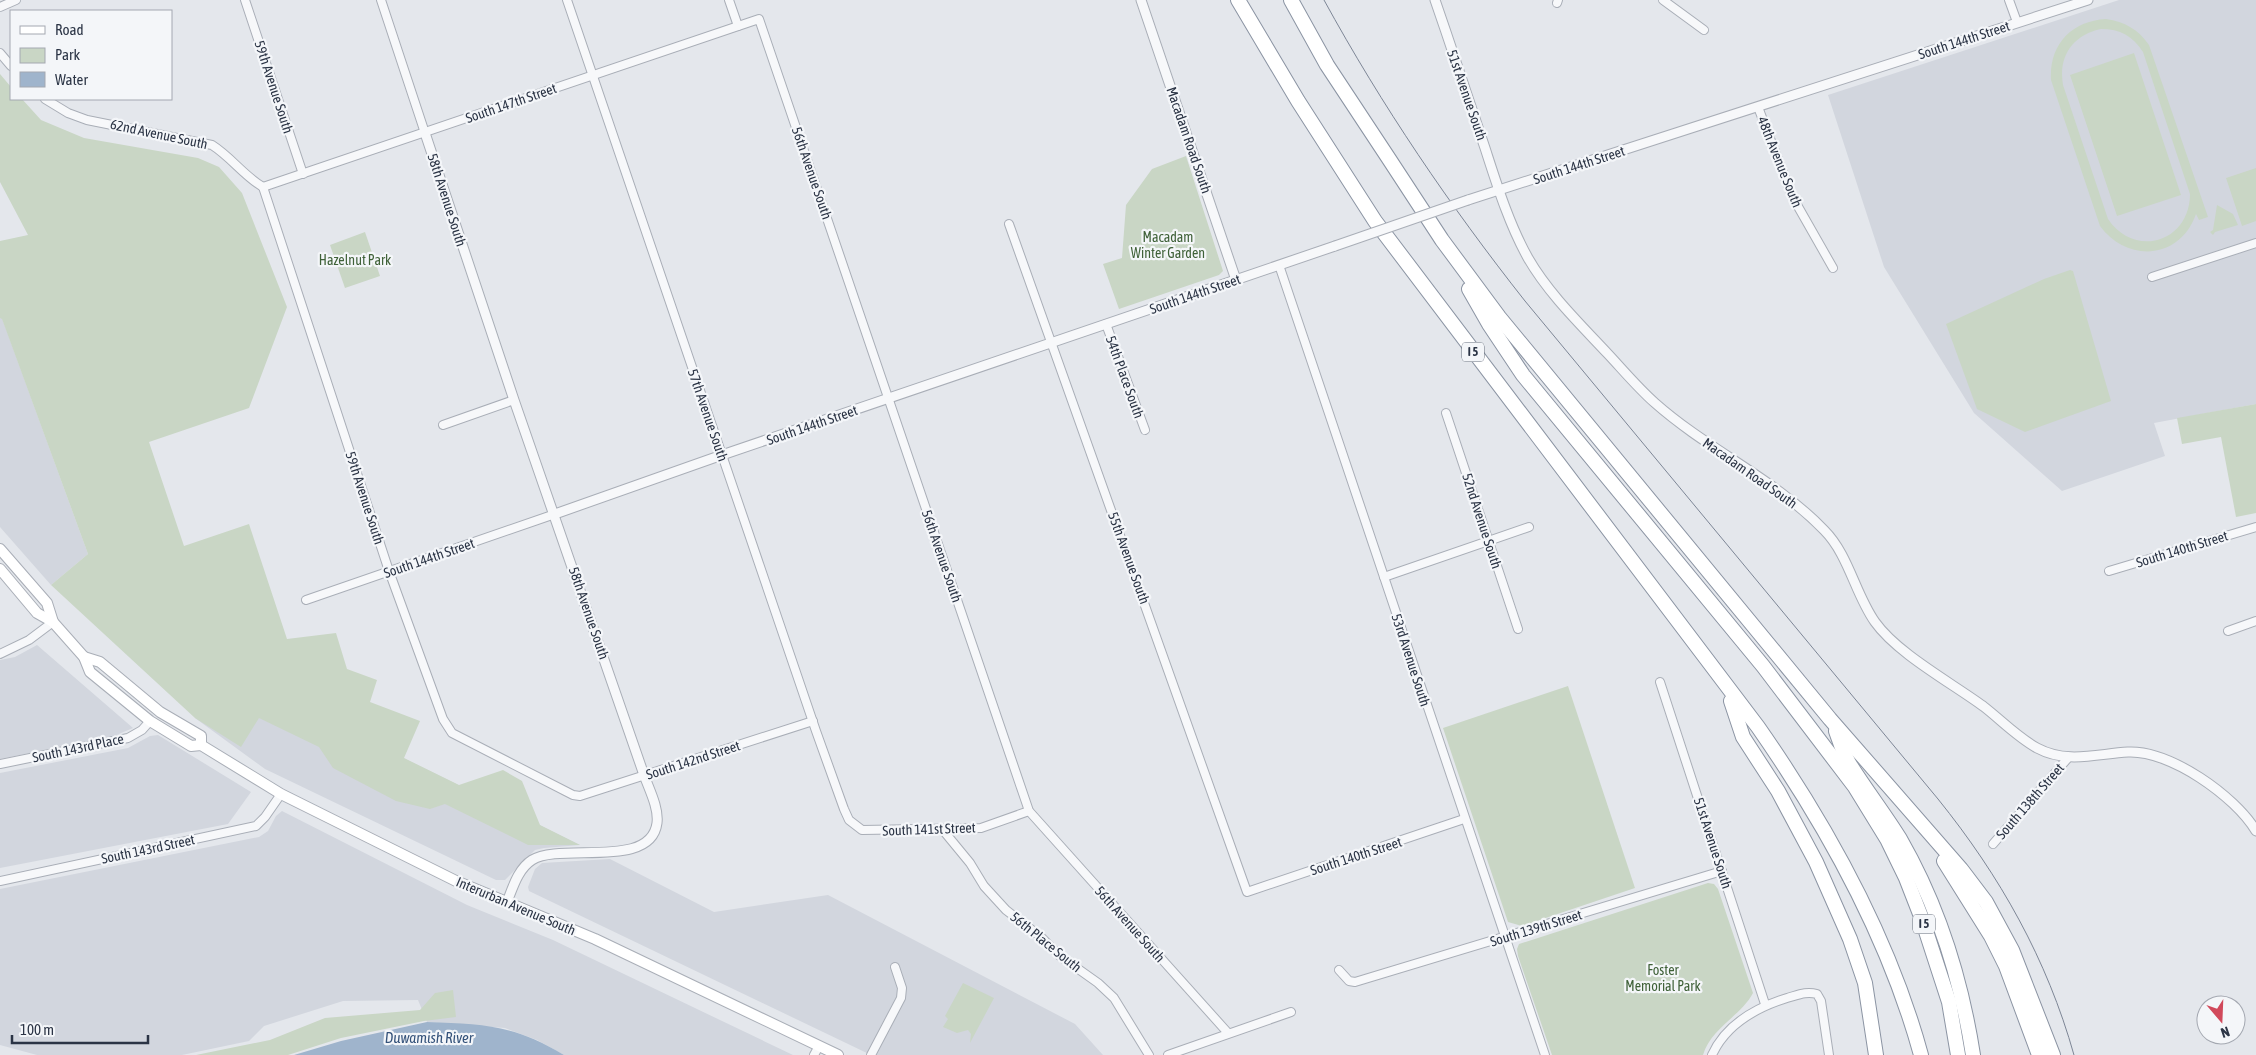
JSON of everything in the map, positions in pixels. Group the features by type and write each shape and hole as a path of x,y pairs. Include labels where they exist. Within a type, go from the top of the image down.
{"highway":[{"name":"I 5","path":"1238,0 1298,101 1375,221 1758,728 1792,777 1821,826 1851,883 1888,961 1921,1055"},
{"name":"I 5","path":"1291,0 1328,65 1442,240 1535,363 1830,719 1919,823 1991,936 2006,966 2039,1055"},
{"name":"I 5","path":"1442,240 1488,324 1523,375 1763,666 1855,788 1887,839 1906,878 1922,919 1949,1002 1958,1055"},
{"path":"1728,690 1743,737 1778,791 1816,862 1850,939 1865,983 1876,1055"},
{"path":"1830,719 1848,761 1888,819 1931,901 1958,978 1974,1055"},
{"path":"1919,823 1961,869 1986,902 2012,950 2053,1055"}],"main road":[{"name":"Interurban Avenue South","path":"0,549 47,603 53,622"},
{"name":"Interurban Avenue South","path":"0,569 37,613 53,622 84,657 90,672 150,721 192,746 201,745 281,794 447,877 595,938 816,1051 838,1055"},
{"name":"Interurban Avenue South","path":"84,657 100,662 160,712 201,736 201,745"}],"street":[{"path":"0,7 16,0"},
{"name":"59th Avenue South","path":"245,0 303,174"},
{"name":"58th Avenue South","path":"381,0 514,400 555,514 656,812 656,828 644,843 626,850 550,853 531,860 520,873 506,902"},
{"name":"57th Avenue South","path":"567,0 813,721 844,809 849,820 856,826"},
{"path":"729,0 738,26"},
{"name":"Macadam Road South","path":"1141,0 1236,280"},
{"name":"51st Avenue South","path":"1435,0 1499,190"},
{"path":"1662,0 1704,30"},
{"path":"2009,0 2017,22"},
{"name":"South 144th Street","path":"306,600 722,455 1468,200 2086,0"},
{"name":"South 147th Street","path":"263,187 759,20"},
{"name":"56th Avenue South","path":"759,20 890,398 1029,811 1228,1034"},
{"path":"0,53 10,65"},
{"name":"62nd Avenue South","path":"47,100 68,113 87,120 212,145 263,187"},
{"name":"48th Avenue South","path":"1758,107 1792,196 1833,268"},
{"name":"59th Avenue South","path":"263,187 390,571 447,727 460,738 573,795"},
{"name":"Macadam Road South","path":"1499,190 1515,232 1529,259 1574,318 1652,401 1684,428 1789,497 1828,532 1867,609 1888,637 2035,747 2068,758 2129,752 2147,752 2166,758 2238,806 2256,831"},
{"name":"55th Avenue South","path":"1009,224 1247,892"},
{"path":"2152,277 2256,243"},
{"name":"53rd Avenue South","path":"1279,265 1504,938 1545,1055"},
{"name":"54th Place South","path":"1106,324 1145,430"},
{"path":"443,425 514,400"},
{"name":"52nd Avenue South","path":"1446,413 1518,629"},
{"path":"1384,577 1529,527"},
{"name":"South 140th Street","path":"2109,571 2256,527"},
{"path":"2228,631 2256,621"},
{"path":"0,654 29,640 53,622"},
{"name":"51st Avenue South","path":"1660,682 1765,1004"},
{"name":"South 143rd Place","path":"0,764 128,738 142,730 150,721"},
{"name":"South 142nd Street","path":"573,795 588,795 644,775 813,721"},
{"name":"South 138th Street","path":"1993,844 2068,758"},
{"name":"South 143rd Street","path":"0,881 256,826 265,817 281,794"},
{"name":"South 141st Street","path":"856,826 869,831 981,828 1029,811"},
{"name":"South 140th Street","path":"1247,892 1464,819"},
{"name":"56th Place South","path":"942,829 970,863 984,886 1006,910 1041,937 1060,956 1098,983 1114,998 1149,1055"},
{"name":"South 139th Street","path":"1339,970 1350,981 1355,982 1722,871"},
{"path":"872,1055 901,998 901,984 895,967"},
{"path":"1712,1055 1717,1043 1740,1020 1765,1004 1807,992 1817,994 1821,1001 1829,1055"},
{"path":"1168,1055 1291,1012"}],"shaded area":[{"path":"2119,0 2256,0 2256,404 2154,423 2165,456 2062,491 1974,413 1884,267 1828,95"},
{"path":"0,318 2,318 88,554 51,585 0,527"},
{"path":"37,645 133,728 114,736 0,759 0,660 15,657"},
{"path":"232,669 312,713 580,845 535,850 505,880 496,880 265,769 195,718"},
{"path":"158,735 251,792 228,824 0,868 0,773 128,748 150,736"},
{"path":"282,811 467,905 553,940 793,1055 564,1055 537,1040 505,1028 427,1022 418,1000 343,1001 264,1026 249,1041 182,1055 37,1055 0,1045 0,889 259,837 268,831 276,816"},
{"path":"610,859 714,912 828,895 1075,1024 1103,1055 871,1055 529,891 528,887 535,869 542,863"}],"green space":[{"path":"2106,19 2125,24 2136,31 2149,45 2208,217 2199,220 2196,214 2188,229 2178,240 2166,248 2138,251 2124,246 2111,238 2100,226 2051,80 2051,67 2058,46 2073,30 2082,24","holes":["2101,29 2114,30 2125,34 2143,52 2190,194 2188,210 2181,224 2171,234 2159,240 2132,239 2119,231 2108,219 2063,85 2063,65 2065,56 2070,48 2083,36"]},
{"path":"2134,53 2181,195 2117,216 2070,75"},
{"path":"0,74 10,86 10,100 23,100 41,120 84,138 198,158 219,167 242,193 287,307 249,408 149,442 184,546 249,524 287,639 336,633 347,669 377,680 370,702 420,721 404,758 459,785 503,770 522,781 540,825 580,845 528,845 445,804 430,809 396,801 333,768 319,747 259,718 241,747 195,718 51,585 88,554 2,319 0,318 0,241 28,235 0,182"},
{"name":"Macadam Winter Garden","path":"1186,156 1223,271 1219,275 1119,309 1103,264 1122,258 1126,205 1152,169"},
{"path":"2256,168 2256,221 2242,226 2226,178"},
{"path":"2217,205 2233,214 2238,225 2215,232 2213,235 2210,232 2213,230"},
{"name":"Hazelnut Park","path":"365,232 380,276 345,288 330,245"},
{"path":"2070,270 2073,271 2111,401 2025,432 1977,409 1946,324 2044,279"},
{"path":"2256,404 2256,513 2236,517 2221,437 2182,444 2177,418"},
{"path":"1568,686 1635,888 1522,926 1508,922 1443,728"},
{"name":"Foster Memorial Park","path":"1708,883 1714,884 1718,889 1753,993 1741,1009 1712,1037 1703,1055 1552,1055 1518,956 1517,949 1519,944"},
{"path":"963,983 994,998 970,1043 971,1034 968,1030 957,1033 943,1027 948,1019 945,1016"},
{"path":"453,990 456,1017 424,1021 341,1038 288,1055 196,1055 270,1040 325,1018 420,1010 435,993"}],"water":[{"name":"Duwamish River","path":"427,1022 482,1025 498,1028 530,1037 564,1055 294,1055 341,1041"}],"tram line":[{"path":"1324,0 1393,117 1497,265 1961,828 2001,889 2035,952 2050,985 2074,1055"}]}
